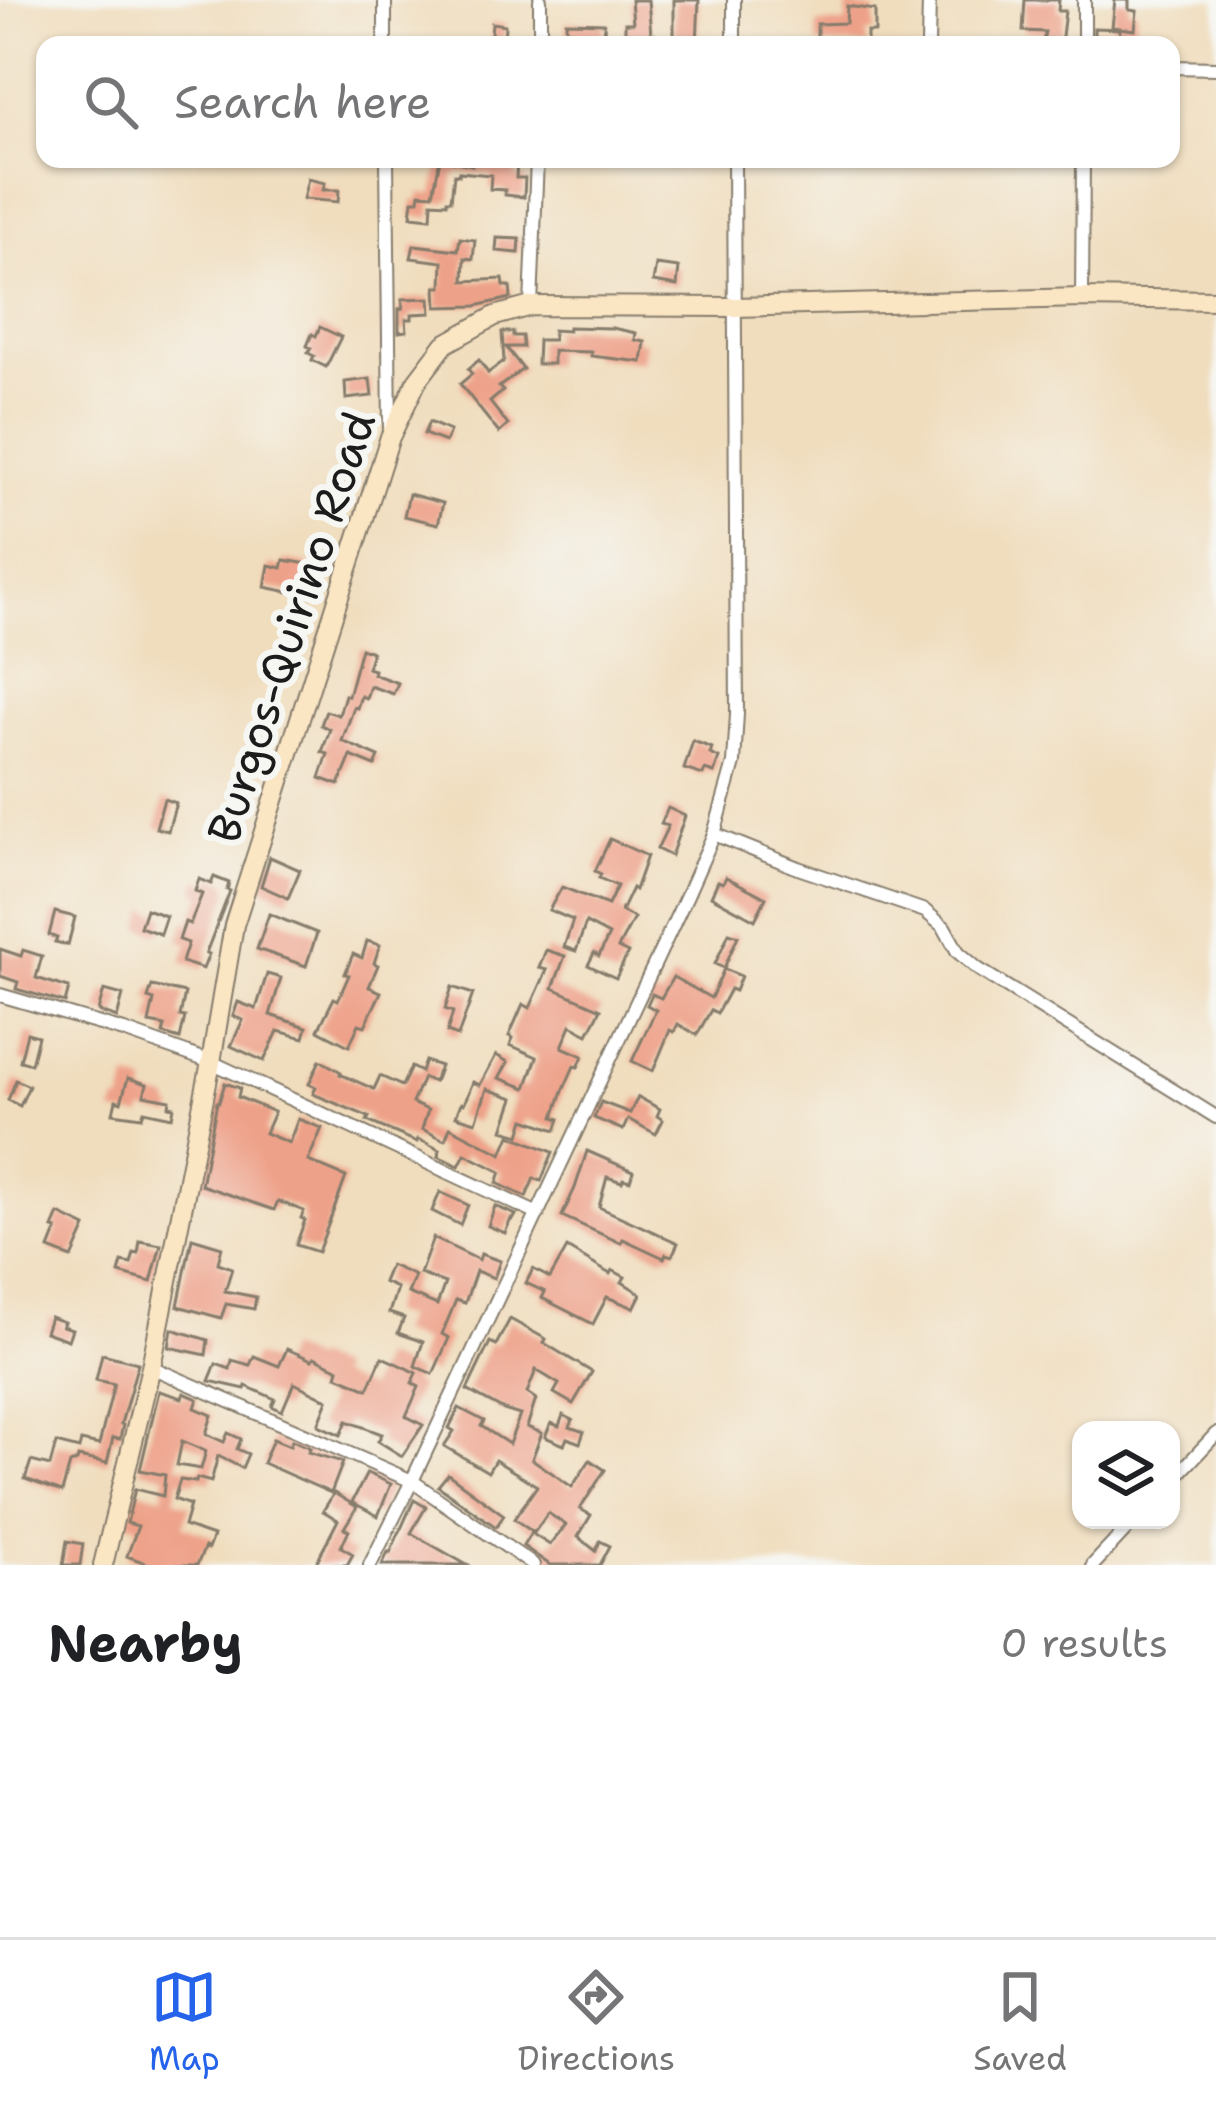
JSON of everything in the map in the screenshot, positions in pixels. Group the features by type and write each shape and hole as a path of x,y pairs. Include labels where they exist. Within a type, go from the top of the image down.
{"street":[{"path":"385,0 385,36"},
{"path":"540,0 540,36"},
{"path":"734,0 734,36"},
{"path":"928,0 928,36"},
{"path":"1084,0 1084,36"},
{"path":"1180,67 1216,68"},
{"path":"387,168 390,437"},
{"path":"531,306 537,168"},
{"path":"370,1565 714,834 734,763 734,168"},
{"path":"1082,298 1083,168"},
{"name":"Burgos-Quirino Road","path":"103,1565 151,1366 234,925 390,437 417,380 445,344 495,316 531,306 1216,300"},
{"path":"714,834 925,911 944,927 968,962 1216,1117"},
{"path":"0,995 124,1030 211,1062 538,1214"},
{"path":"151,1366 412,1481 532,1565"},
{"path":"1180,1472 1216,1434"},
{"path":"1093,1565 1127,1529"}],"building":[{"path":"631,0 648,0 654,36 625,36 625,23 633,23"},
{"path":"674,0 699,0 697,36 674,36"},
{"path":"1025,0 1059,0 1058,11 1065,11 1062,36 1023,31"},
{"path":"1115,0 1129,0 1129,10 1137,11 1135,30 1112,27"},
{"path":"847,6 875,10 875,32 867,36 817,36 817,24 846,23"},
{"path":"566,22 604,23 605,36 567,36"},
{"path":"492,23 505,25 504,36 491,36"},
{"path":"1094,28 1120,29 1120,36 1094,36"},
{"path":"438,168 517,168 516,178 525,178 524,197 490,189 491,175 459,172 454,174 451,200 432,202 431,218 411,216 413,200 419,200 420,193 433,194"},
{"path":"308,179 325,183 323,190 339,190 338,202 303,199"},
{"path":"460,238 475,240 473,259 465,258 464,281 503,279 504,286 510,286 511,298 476,306 437,307 436,287 442,287 443,262 411,258 414,245 458,250"},
{"path":"497,238 520,239 519,253 496,251"},
{"path":"656,265 679,268 677,286 653,282"},
{"path":"430,298 431,313 412,314 412,319 406,319 407,331 399,332 402,299"},
{"path":"320,327 341,337 326,367 308,353 312,334 316,336"},
{"path":"568,327 636,333 635,340 645,342 642,362 591,356 591,352 553,351 553,364 537,364 538,340 553,340 553,330 568,331"},
{"path":"502,332 522,336 523,347 506,347 523,369 499,387 503,391 490,402 508,425 499,433 460,384 479,360 488,373 504,361"},
{"path":"370,379 372,396 346,399 345,382"},
{"path":"429,422 450,431 445,442 424,434"},
{"path":"409,494 443,503 438,524 404,516"},
{"path":"284,560 308,564 307,572 317,575 313,597 265,587 269,565 282,568"},
{"path":"361,648 372,652 367,668 373,674 398,683 393,694 370,686 366,698 361,696 354,707 342,741 379,757 375,766 351,756 339,785 320,778 330,729 321,725 326,711 339,715"},
{"path":"693,741 712,748 710,754 719,758 714,773 684,769"},
{"path":"164,799 176,803 168,831 156,828"},
{"path":"668,808 685,816 671,856 657,849 668,826 661,824"},
{"path":"610,839 647,856 635,890 632,888 621,911 634,918 618,948 628,953 616,978 588,965 594,953 599,956 609,935 586,923 576,951 564,947 573,920 549,910 562,887 608,905 617,886 595,871"},
{"path":"270,857 300,870 288,898 261,886"},
{"path":"214,877 229,883 230,891 203,969 182,962 188,943 179,940 202,894 195,891 199,879 211,884"},
{"path":"726,877 766,898 755,920 711,896 718,881 723,883"},
{"path":"146,909 166,916 160,934 140,927"},
{"path":"55,912 75,917 68,945 49,935"},
{"path":"269,914 317,933 306,966 257,949"},
{"path":"729,933 738,936 724,968 715,964"},
{"path":"367,941 380,945 369,987 381,992 349,1046 318,1030 334,998 338,1000 353,954 362,958"},
{"path":"0,949 42,956 36,978 69,988 65,1003 16,989 18,982 0,976"},
{"path":"546,950 565,956 553,988 601,1009 588,1034 571,1025 562,1047 583,1056 563,1091 554,1117 560,1119 556,1130 525,1119 520,1135 503,1130 514,1098 487,1089 476,1122 456,1116 473,1082 480,1085 496,1055 508,1062 499,1078 526,1088 537,1057 510,1045 513,1038 509,1036 523,1004 530,1008 547,970 539,968"},
{"path":"724,969 741,976 735,991 730,989 717,1013 711,1010 697,1035 678,1024 674,1032 670,1030 653,1071 632,1061 656,1010 647,1005 652,994 661,998 673,977 711,998"},
{"path":"267,974 281,978 270,1015 307,1027 304,1038 278,1031 264,1061 231,1046 243,1020 233,1016 238,1002 256,1009"},
{"path":"152,986 185,993 180,1039 163,1034 165,1026 149,1023"},
{"path":"452,987 473,994 458,1036 447,1032 453,1012 445,1009"},
{"path":"104,990 123,995 117,1018 98,1011"},
{"path":"27,1033 38,1036 31,1064 20,1061"},
{"path":"320,1060 374,1089 380,1076 402,1086 411,1067 421,1072 425,1061 440,1066 434,1082 423,1078 412,1103 428,1110 422,1129 445,1140 450,1127 502,1154 510,1135 553,1152 541,1181 534,1178 526,1197 497,1183 501,1172 465,1154 459,1166 418,1139 313,1094 316,1087 309,1084"},
{"path":"128,1078 147,1084 144,1095 170,1100 172,1117 144,1111 142,1117 113,1113"},
{"path":"16,1080 29,1086 20,1106 8,1100"},
{"path":"225,1083 240,1088 238,1097 274,1112 265,1133 289,1143 298,1119 322,1128 308,1161 346,1177 318,1252 296,1245 304,1211 278,1201 274,1210 201,1185"},
{"path":"638,1097 660,1109 657,1116 663,1120 656,1134 628,1119 623,1130 594,1118 601,1102 630,1113"},
{"path":"587,1151 633,1171 630,1181 607,1177 599,1207 678,1243 672,1256 664,1258 623,1239 621,1243 562,1216"},
{"path":"440,1192 468,1205 460,1225 432,1211"},
{"path":"495,1206 516,1215 505,1233 488,1226"},
{"path":"59,1214 86,1227 72,1258 49,1249"},
{"path":"192,1238 222,1247 218,1263 232,1268 225,1291 256,1297 254,1309 226,1304 221,1318 178,1306"},
{"path":"433,1238 479,1260 481,1254 500,1261 494,1278 476,1271 465,1303 456,1300 442,1334 449,1338 433,1374 415,1366 423,1342 398,1333 404,1318 389,1313 397,1288 383,1282 390,1265 415,1276 408,1293 437,1305 445,1283 420,1274"},
{"path":"140,1241 161,1245 151,1282 119,1273 122,1262 131,1264 134,1253 138,1254"},
{"path":"567,1248 610,1274 612,1270 625,1277 622,1282 641,1294 634,1308 607,1297 593,1324 542,1298 545,1292 526,1283 533,1269 550,1278"},
{"path":"50,1317 72,1329 68,1340 45,1332"},
{"path":"510,1319 592,1372 573,1404 554,1393 559,1384 536,1370 527,1393 536,1399 527,1427 542,1433 532,1459 572,1487 590,1460 605,1470 580,1509 591,1515 578,1537 596,1551 600,1541 610,1546 600,1565 550,1565 523,1546 531,1533 550,1545 566,1525 548,1513 534,1533 514,1519 537,1486 495,1460 488,1472 444,1446 454,1431 449,1428 459,1408 484,1421 481,1426 509,1444 520,1415 467,1390 490,1342 496,1345"},
{"path":"172,1329 208,1340 206,1355 169,1347"},
{"path":"287,1349 339,1369 337,1376 368,1389 382,1357 417,1373 412,1383 419,1387 406,1416 423,1425 402,1456 378,1441 382,1434 347,1421 341,1435 318,1425 328,1400 294,1383 282,1411 272,1406 275,1399 246,1386 209,1381 216,1364 230,1369 232,1360 250,1365 254,1356 279,1366"},
{"path":"102,1354 138,1363 120,1439 113,1438 107,1463 78,1457 70,1464 62,1492 25,1479 31,1461 50,1466 56,1443 79,1449 81,1441 99,1445 114,1384 96,1380"},
{"path":"159,1391 198,1399 195,1408 212,1415 206,1434 224,1442 228,1433 241,1439 237,1449 248,1454 242,1468 218,1456 211,1482 180,1480 174,1499 190,1505 184,1526 213,1536 197,1565 151,1565 127,1556 138,1526 127,1523 135,1489 163,1496 165,1475 140,1470","holes":["182,1441 206,1451 201,1469 177,1465"]},
{"path":"563,1415 573,1420 570,1427 584,1432 580,1443 567,1438 564,1445 545,1437 551,1423 559,1426"},
{"path":"273,1439 290,1446 292,1440 310,1448 308,1452 343,1462 331,1493 263,1463"},
{"path":"367,1473 391,1484 378,1516 352,1502"},
{"path":"448,1474 504,1515 496,1527 438,1486"},
{"path":"334,1493 357,1507 344,1528 349,1530 341,1547 353,1554 347,1565 315,1565 338,1520 323,1511"},
{"path":"414,1500 426,1507 411,1533 467,1565 382,1565"},
{"path":"67,1541 83,1544 80,1565 63,1565"}]}
